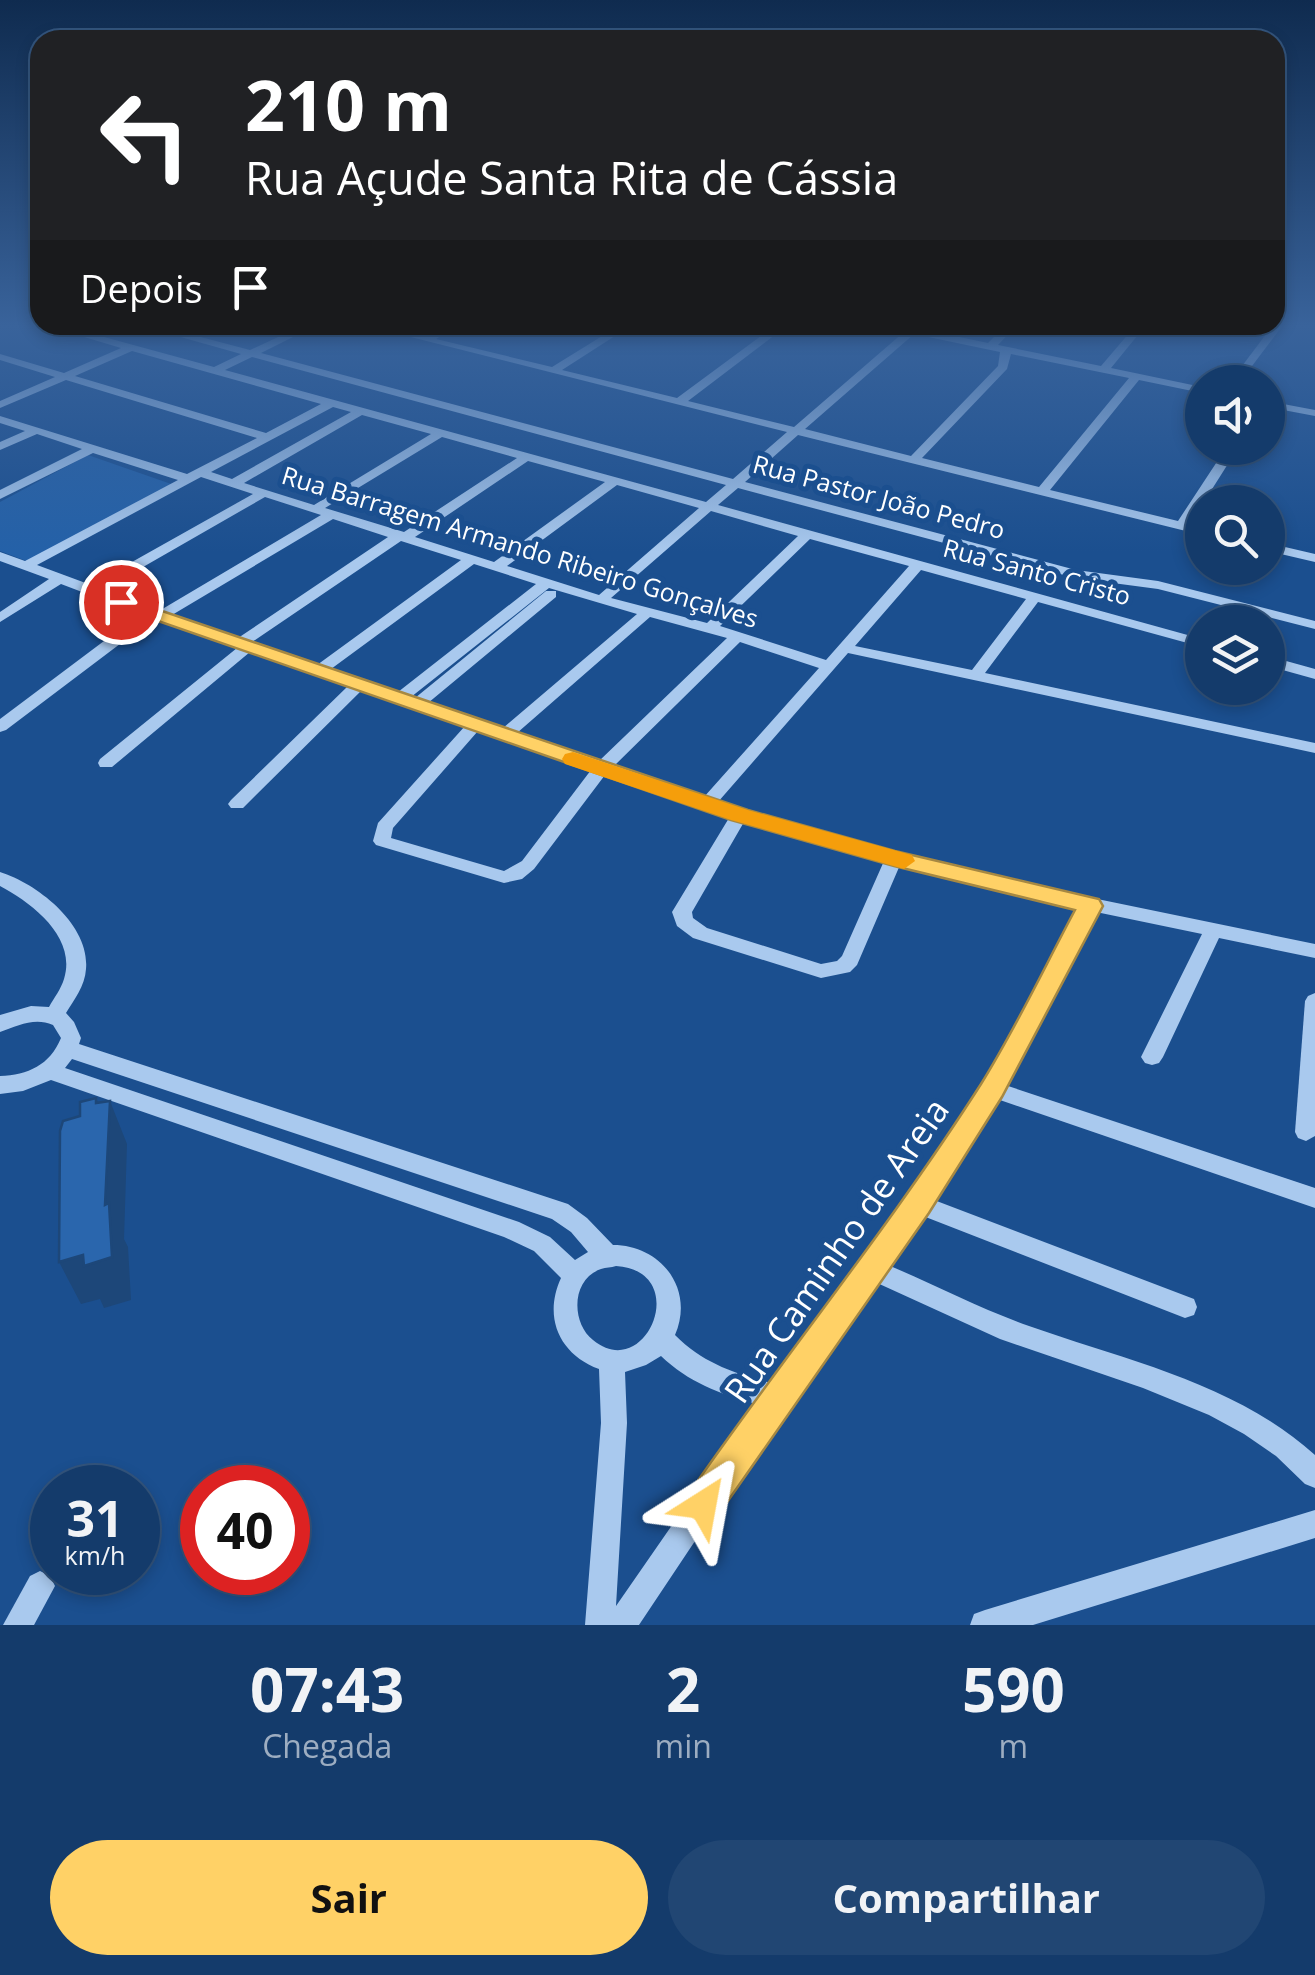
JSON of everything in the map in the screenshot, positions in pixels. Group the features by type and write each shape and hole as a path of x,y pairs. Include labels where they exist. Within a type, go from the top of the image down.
{"street":[{"path":"148,401 268,437"},
{"name":"Rua Santo Cristo","path":"324,401 1185,638"},
{"name":"Rua Pastor João Pedro","path":"435,401 1075,574 1158,585 1315,625"},
{"path":"674,401 1185,527"},
{"path":"601,600 826,401"},
{"path":"914,460 970,401"},
{"path":"1042,492 1117,401"},
{"path":"25,566 332,403"},
{"path":"1285,408 1315,414"},
{"path":"234,483 361,411"},
{"name":"Rua Barragem Armando Ribeiro Gonçalves","path":"0,419 91,448 234,483 601,600 738,636 826,665"},
{"path":"0,446 34,431"},
{"path":"317,508 442,432"},
{"path":"0,495 91,448"},
{"path":"106,763 244,644 526,457"},
{"path":"1182,526 1221,465"},
{"path":"497,566 616,480"},
{"path":"91,592 263,492"},
{"path":"0,727 156,615 333,514"},
{"path":"710,628 808,534"},
{"path":"1285,550 1315,558"},
{"path":"0,556 156,615 740,815 1090,906 1315,951"},
{"path":"320,670 473,558"},
{"path":"707,804 826,665 918,566"},
{"path":"0,618 57,580"},
{"path":"408,702 553,585"},
{"path":"977,674 1035,598"},
{"path":"504,735 647,612"},
{"path":"475,725 384,828 382,841 504,877 515,876 528,866 601,769 738,636"},
{"path":"844,648 1315,748"},
{"path":"1285,666 1315,674"},
{"path":"238,804 358,685"},
{"path":"740,815 682,912 684,920 700,933 821,971 842,967 850,960 894,858"},
{"path":"0,878 43,905 72,941 78,970 54,1016"},
{"name":"Rua Caminho de Areia","path":"621,1625 776,1397 918,1204 992,1089 1090,906"},
{"path":"1152,1057 1213,930"},
{"path":"1306,1132 1315,1001"},
{"path":"0,1024 28,1014 54,1016 69,1029 68,1049 49,1071 20,1084 0,1085"},
{"path":"68,1049 560,1211 579,1225 609,1258"},
{"path":"49,1071 511,1229 542,1244 575,1276"},
{"path":"992,1089 1315,1198"},
{"path":"918,1204 1185,1307"},
{"path":"623,1257 650,1266 668,1286 672,1313 661,1338 639,1354 611,1358 592,1354 576,1342 566,1327 562,1310 565,1292 575,1276 609,1258 623,1257"},
{"path":"869,1268 1024,1336 1217,1404 1272,1437 1315,1474"},
{"path":"661,1338 686,1365 704,1376 776,1397"},
{"path":"600,1625 614,1422 611,1358"},
{"path":"985,1625 1315,1524"},
{"path":"18,1625 35,1595"}],"shaded area":[{"path":"88,455 174,485 29,562 0,551 0,502"}],"building":[{"path":"96,1098 96,1103 110,1101 105,1205 109,1203 112,1257 84,1266 83,1255 59,1262 60,1131 63,1121 80,1116 80,1102"}],"slow traffic":[{"path":"573,759 740,815 904,861"}],"route":[{"path":"121,602 740,815 976,880 1090,906 992,1089 918,1204 776,1397 703,1505"}]}
